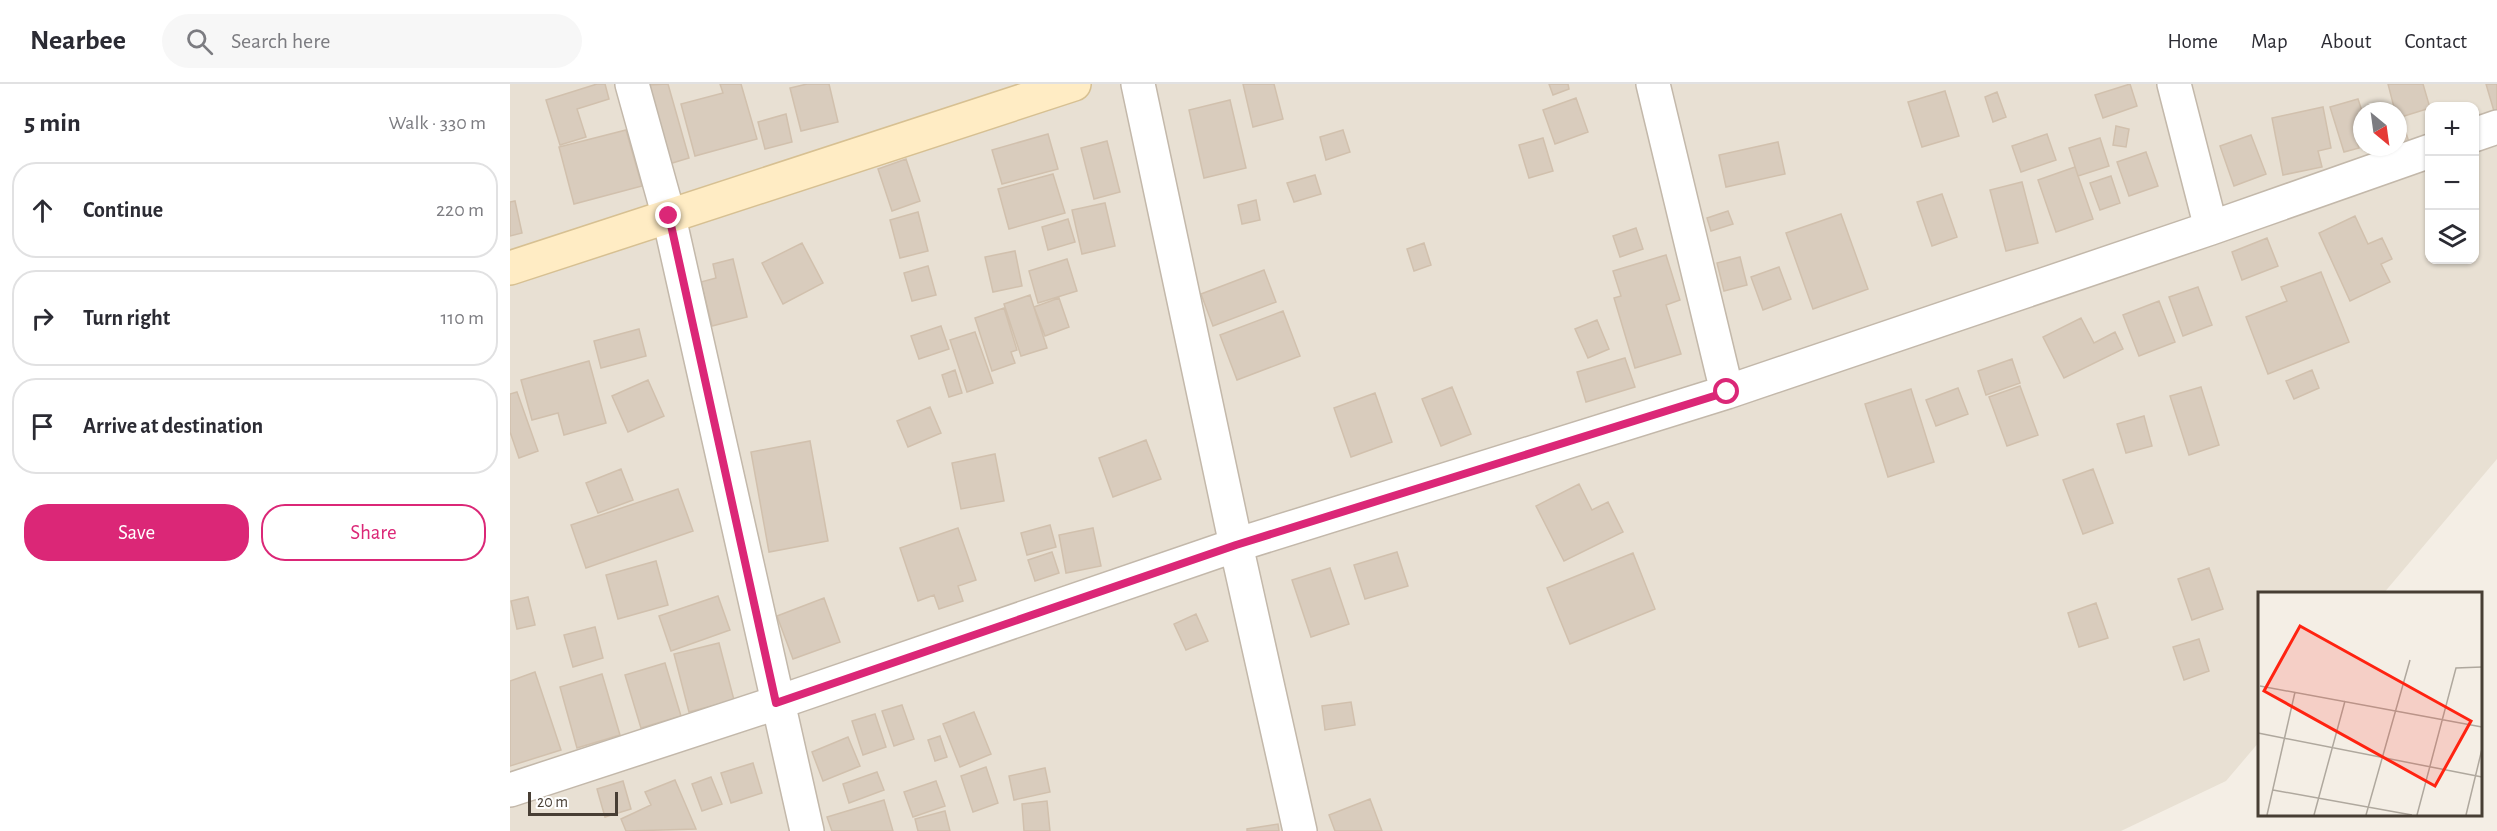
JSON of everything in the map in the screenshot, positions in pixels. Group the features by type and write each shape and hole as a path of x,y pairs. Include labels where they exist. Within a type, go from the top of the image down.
{"street":[{"path":"632,84 669,216 776,703 807,831"},
{"path":"510,268 1074,84"},
{"path":"1138,84 1236,545 1300,831"},
{"path":"1653,84 1727,392"},
{"path":"2174,84 2211,228"},
{"path":"2479,134 2497,127"},
{"path":"510,790 776,703 1236,545 1727,392 2425,153"}],"shaded area":[{"path":"510,84 2497,84 2497,459 2385,592 2258,592 2258,743 2226,781 2121,831 510,831"}],"building":[{"path":"597,84 605,84 609,99 577,109 586,137 560,145 546,100"},
{"path":"668,84 689,158 669,164 647,85"},
{"path":"720,84 741,84 757,139 695,156 681,104 723,93"},
{"path":"807,84 829,84 838,122 801,131 790,88"},
{"path":"1243,84 1274,84 1283,119 1253,127"},
{"path":"1549,84 1568,84 1569,89 1553,95"},
{"path":"2130,84 2137,106 2103,118 2095,95"},
{"path":"2388,84 2423,84 2428,102 2425,102 2425,110 2407,115 2407,102 2393,102"},
{"path":"2486,84 2497,84 2497,118 2496,118"},
{"path":"1945,91 1959,136 1922,147 1908,102"},
{"path":"1997,92 2006,117 1993,122 1985,97"},
{"path":"1576,98 1588,132 1555,144 1543,110"},
{"path":"2358,99 2359,102 2353,102 2353,150 2344,152 2330,107"},
{"path":"1230,100 1246,168 1204,178 1189,110"},
{"path":"2323,107 2331,148 2318,151 2322,167 2283,175 2272,118"},
{"path":"786,114 792,142 765,149 758,122"},
{"path":"2116,126 2129,129 2126,147 2113,145"},
{"path":"626,130 642,186 574,204 559,147"},
{"path":"1343,130 1350,152 1326,160 1320,137"},
{"path":"1048,134 1058,169 1002,184 992,150"},
{"path":"2047,134 2056,160 2021,172 2012,146"},
{"path":"2251,135 2266,174 2234,186 2220,146"},
{"path":"1543,138 1553,171 1529,178 1519,145"},
{"path":"2100,138 2109,166 2078,176 2069,148"},
{"path":"1107,141 1120,192 1094,199 1081,148"},
{"path":"1778,142 1785,174 1726,187 1719,155"},
{"path":"2146,152 2158,186 2129,196 2117,162"},
{"path":"906,159 920,201 892,211 878,169"},
{"path":"2075,167 2093,219 2056,232 2038,180"},
{"path":"1053,174 1065,213 1009,229 998,189"},
{"path":"1315,175 1321,194 1294,202 1287,183"},
{"path":"2111,176 2120,203 2100,210 2090,183"},
{"path":"2022,182 2038,243 2006,251 1990,190"},
{"path":"1942,194 1957,237 1932,246 1917,202"},
{"path":"1256,200 1260,220 1242,224 1238,205"},
{"path":"515,201 522,233 510,236 510,202"},
{"path":"1105,203 1115,246 1082,254 1072,210"},
{"path":"1728,211 1733,224 1711,231 1707,218"},
{"path":"918,212 928,251 900,258 890,220"},
{"path":"1841,214 1868,289 1813,309 1786,233"},
{"path":"2355,216 2368,244 2382,238 2392,259 2381,264 2390,282 2350,301 2319,233"},
{"path":"1068,219 1075,242 1048,250 1042,227"},
{"path":"1636,228 1643,249 1620,257 1613,236"},
{"path":"2267,238 2278,266 2242,280 2232,252"},
{"path":"802,243 823,283 783,304 762,263"},
{"path":"1424,243 1431,265 1414,271 1407,249"},
{"path":"1015,251 1022,286 993,292 985,257"},
{"path":"1666,255 1680,300 1666,305 1681,354 1635,368 1614,298 1621,296 1613,271"},
{"path":"1740,257 1747,285 1724,291 1717,263"},
{"path":"733,259 747,317 712,326 701,282 716,278 713,264"},
{"path":"1067,259 1077,291 1038,303 1029,271"},
{"path":"928,266 936,295 912,301 904,273"},
{"path":"1779,267 1791,299 1763,310 1751,277"},
{"path":"1264,270 1276,302 1213,326 1201,294"},
{"path":"2321,272 2349,342 2268,374 2246,317 2287,301 2281,287"},
{"path":"2198,287 2212,325 2183,336 2169,297"},
{"path":"1030,295 1047,348 1021,356 1004,304"},
{"path":"1059,298 1069,327 1045,336 1034,307"},
{"path":"2159,301 2175,342 2139,356 2123,315"},
{"path":"1004,308 1017,350 1011,352 1015,363 992,371 975,318"},
{"path":"1283,311 1300,356 1237,380 1220,335"},
{"path":"2081,318 2094,343 2115,332 2123,349 2064,378 2043,337"},
{"path":"1597,320 1609,349 1588,358 1575,329"},
{"path":"941,326 949,349 919,359 911,336"},
{"path":"639,329 646,356 601,368 594,341"},
{"path":"975,332 993,383 967,392 950,340"},
{"path":"1625,358 1635,387 1586,402 1577,372"},
{"path":"2012,359 2020,383 1986,395 1978,371"},
{"path":"589,361 606,423 564,435 558,413 532,420 521,380"},
{"path":"955,370 962,393 949,397 942,375"},
{"path":"2312,370 2319,388 2294,399 2286,381"},
{"path":"648,380 664,416 628,432 612,396"},
{"path":"2020,386 2038,435 2007,446 1989,397"},
{"path":"1452,387 1471,434 1441,446 1422,399"},
{"path":"2201,387 2219,445 2189,455 2170,396"},
{"path":"1958,388 1968,414 1936,426 1926,400"},
{"path":"1911,389 1934,462 1888,477 1865,404"},
{"path":"517,392 538,451 519,458 510,432 510,394"},
{"path":"1375,393 1392,442 1351,457 1334,408"},
{"path":"930,407 941,433 908,447 897,421"},
{"path":"2144,416 2152,446 2126,453 2117,424"},
{"path":"1146,440 1161,479 1113,497 1099,458"},
{"path":"810,441 828,541 769,552 751,452"},
{"path":"995,454 1004,501 961,509 952,463"},
{"path":"621,469 633,500 598,513 586,483"},
{"path":"2093,469 2113,523 2083,534 2063,480"},
{"path":"1579,484 1592,510 1608,502 1623,532 1564,561 1536,506"},
{"path":"678,489 693,531 586,568 571,525"},
{"path":"1050,525 1056,547 1027,555 1021,533"},
{"path":"958,528 976,580 958,586 963,601 939,609 934,595 918,601 900,548"},
{"path":"1093,528 1101,566 1066,573 1059,535"},
{"path":"1052,552 1059,573 1035,581 1028,560"},
{"path":"1397,552 1408,586 1365,599 1354,565"},
{"path":"1633,553 1655,609 1570,644 1547,588"},
{"path":"656,561 668,605 618,619 606,575"},
{"path":"1330,568 1349,624 1311,637 1292,580"},
{"path":"2209,568 2223,609 2192,620 2178,579"},
{"path":"718,596 730,630 671,651 659,616"},
{"path":"528,597 535,625 517,629 511,601"},
{"path":"824,598 840,642 793,659 777,616"},
{"path":"2096,603 2108,638 2079,647 2068,613"},
{"path":"1196,614 1208,641 1186,650 1174,624"},
{"path":"595,627 603,658 573,667 564,635"},
{"path":"2199,639 2209,671 2184,680 2173,647"},
{"path":"719,643 734,700 689,712 674,654"},
{"path":"665,663 681,716 641,728 625,675"},
{"path":"535,672 561,750 510,766 510,681"},
{"path":"602,674 620,735 577,748 560,687"},
{"path":"1351,702 1355,725 1325,730 1322,706"},
{"path":"902,705 914,739 894,746 882,711"},
{"path":"974,712 991,754 960,767 943,724"},
{"path":"875,714 886,747 863,755 852,721"},
{"path":"940,736 947,757 935,761 928,740"},
{"path":"848,737 860,766 823,781 812,752"},
{"path":"753,763 762,793 731,803 721,773"},
{"path":"986,767 998,803 973,812 961,776"},
{"path":"1045,768 1050,792 1014,800 1009,776"},
{"path":"877,772 884,790 849,803 843,784"},
{"path":"711,777 722,804 702,811 692,784"},
{"path":"675,780 696,829 626,831 621,819 651,805 645,792"},
{"path":"623,781 631,809 605,817 597,789"},
{"path":"936,781 945,806 913,817 904,792"},
{"path":"1370,799 1382,831 1335,831 1329,815"},
{"path":"884,800 893,831 832,831 827,817"},
{"path":"1047,801 1050,831 1024,831 1022,804"},
{"path":"945,811 950,831 918,831 915,819"},
{"path":"1278,824 1279,831 1247,831 1247,829"}],"route":[{"path":"669,216 776,703 1236,545 1727,392"}]}
